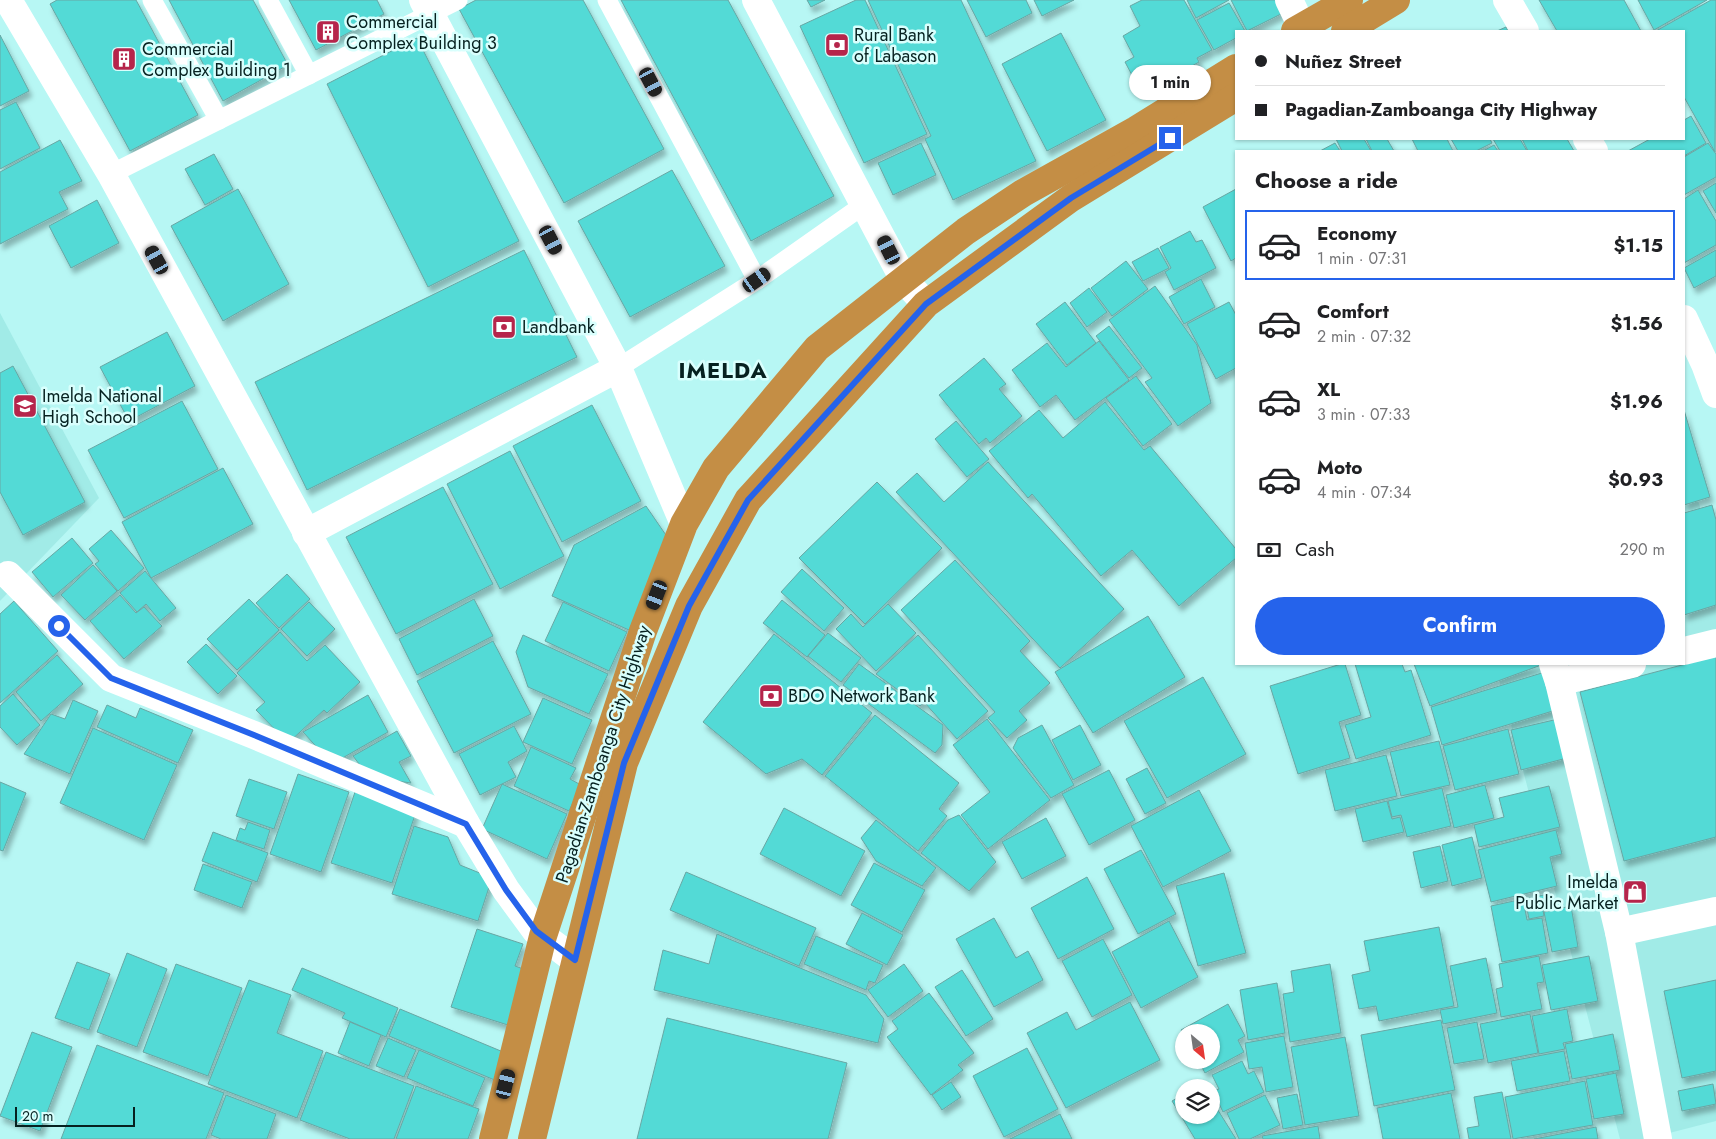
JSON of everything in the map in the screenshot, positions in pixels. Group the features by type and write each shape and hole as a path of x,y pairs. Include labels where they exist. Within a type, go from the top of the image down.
{"highway":[{"path":"1299,29 1349,0"},
{"path":"1347,30 1396,0"},
{"name":"Pagadian-Zamboanga City Highway","path":"493,1139 543,936 643,631 684,524 716,468 816,348 966,231 1023,193 1136,130 1235,69"},
{"name":"Pagadian-Zamboanga City Highway","path":"532,1139 624,763 689,606 748,500 926,304 1071,198 1235,99"}],"street":[{"path":"8,0 110,174 466,824 506,890 536,931 575,960"},
{"path":"756,0 904,280 926,304"},
{"path":"1289,0 1299,29"},
{"path":"1507,0 1524,30"},
{"path":"427,7 618,368 684,524"},
{"path":"1685,321 1705,364 1716,394"},
{"path":"306,533 618,368"},
{"path":"8,575 111,678 254,735 466,824"},
{"path":"1685,651 1716,643"},
{"path":"1624,665 1556,673 1619,932 1658,1139"},
{"path":"1619,932 1716,911"}],"lane":[{"path":"152,0 219,120"},
{"path":"268,0 309,75"},
{"path":"110,174 309,75 427,7 458,0"},
{"path":"607,0 757,280"},
{"path":"618,368 757,280 865,204"}],"shaded area":[{"name":"Imelda National High School","path":"0,313 99,498 0,601"},
{"name":"Imelda Public Market","path":"1685,455 1716,562 1716,1121 1646,1139 1620,1139 1495,665 1685,665"}],"building":[{"name":"Commercial Complex Building 1","path":"57,0 136,0 198,115 130,151 50,4"},
{"path":"169,0 253,0 288,65 223,101"},
{"name":"Commercial Complex Building 3","path":"289,0 377,0 384,14 316,50"},
{"path":"476,0 583,0 664,149 564,203 459,9"},
{"path":"621,0 728,0 834,196 751,241"},
{"path":"807,0 825,0 811,7"},
{"path":"856,0 865,0 927,134 864,163 800,26"},
{"path":"868,0 961,0 1036,161 953,200 925,139 931,136"},
{"path":"967,0 1026,0 1032,13 986,37"},
{"path":"1034,0 1074,0 1042,16"},
{"path":"1142,0 1184,0 1212,50 1197,58 1199,62 1142,94 1125,62 1134,57 1123,36 1140,26 1130,6"},
{"path":"1187,0 1229,0 1196,18"},
{"path":"1231,0 1276,0 1283,13 1246,30"},
{"path":"1539,0 1624,0 1640,30 1556,30"},
{"path":"1638,0 1707,0 1654,30"},
{"path":"1711,0 1716,0 1715,152 1685,99 1685,30 1658,30"},
{"path":"1229,3 1244,30 1235,30 1235,39 1214,50 1197,20"},
{"path":"1061,33 1106,120 1047,151 1002,64"},
{"path":"0,35 29,91 0,106"},
{"path":"417,38 519,241 428,287 327,84"},
{"path":"16,102 40,148 0,169 0,110"},
{"path":"1691,116 1706,143 1685,155 1685,150 1630,150 1648,140 1685,140 1685,119"},
{"path":"60,140 82,181 59,192 68,209 0,244 0,172"},
{"path":"1336,140 1365,140 1370,150 1342,150"},
{"path":"1366,140 1388,140 1393,150 1372,150"},
{"path":"1412,140 1448,140 1452,150 1418,150"},
{"path":"1452,140 1490,140 1492,143 1478,150 1457,150"},
{"path":"1494,140 1521,140 1526,150 1499,150"},
{"path":"1522,140 1568,140 1573,150 1528,150"},
{"path":"921,143 936,175 893,195 878,163"},
{"path":"1335,143 1339,150 1322,150"},
{"path":"1708,143 1716,154 1716,177 1685,194 1685,156"},
{"path":"1494,145 1497,150 1485,150"},
{"path":"214,154 233,189 205,205 185,169"},
{"path":"672,170 725,266 630,317 578,221"},
{"path":"1716,183 1716,213 1703,191"},
{"path":"238,189 289,284 223,321 171,226"},
{"path":"1235,190 1235,259 1231,261 1203,207"},
{"path":"1698,190 1716,221 1716,245 1685,262 1685,198"},
{"path":"97,200 119,243 71,268 49,226"},
{"path":"1190,231 1196,242 1202,240 1216,268 1174,290 1165,272 1171,268 1160,247"},
{"path":"1158,248 1169,268 1143,281 1132,262"},
{"path":"524,250 577,357 307,490 255,382"},
{"path":"1716,250 1716,276 1694,288 1685,267"},
{"path":"1126,261 1148,289 1112,316 1091,288"},
{"path":"1201,279 1215,307 1184,324 1169,297"},
{"path":"1155,286 1197,345 1211,403 1178,426 1145,382 1152,378 1109,320"},
{"path":"1089,288 1107,312 1087,327 1070,303"},
{"path":"1065,302 1096,343 1067,365 1036,324"},
{"path":"1229,302 1235,313 1235,369 1216,379 1187,324"},
{"path":"1109,326 1142,368 1129,378 1096,336"},
{"path":"167,332 195,386 129,421 100,367"},
{"path":"1099,341 1129,380 1075,420 1056,395 1040,407 1012,370 1047,343 1066,367"},
{"path":"984,358 1006,384 999,389 1022,416 990,443 986,438 979,444 939,395"},
{"path":"13,366 85,502 23,535 0,492 0,373"},
{"path":"1136,376 1172,424 1143,446 1106,398"},
{"path":"182,401 218,469 124,518 88,450"},
{"path":"1105,402 1144,450 1150,446 1235,548 1235,559 1179,606 1132,550 1101,576 1032,494 1028,498 989,451 1039,410 1063,438"},
{"path":"592,405 641,501 562,542 513,446"},
{"path":"1685,413 1710,497 1685,505"},
{"path":"956,421 989,459 967,477 935,439"},
{"path":"510,451 564,556 500,589 447,484"},
{"path":"988,462 1124,609 1060,668 896,492 917,473 944,502"},
{"path":"223,468 253,524 151,578 122,522"},
{"path":"877,482 942,548 865,624 799,558"},
{"path":"443,487 493,584 396,634 346,537"},
{"path":"1712,505 1716,520 1716,605 1685,615 1685,513"},
{"path":"646,506 670,541 629,630 552,596 574,545"},
{"path":"111,530 144,568 118,591 95,564 99,561 89,549"},
{"path":"72,538 93,563 53,597 32,572"},
{"path":"955,560 1030,641 1020,651 1050,683 1019,711 1027,720 1007,738 988,718 995,712 901,610"},
{"path":"93,565 117,591 85,620 61,595"},
{"path":"802,569 844,608 824,631 781,592"},
{"path":"145,571 176,608 160,621 146,604 137,612 120,593"},
{"path":"287,574 310,599 279,628 256,603"},
{"path":"120,595 136,613 144,607 162,626 124,659 90,621"},
{"path":"249,599 279,630 237,670 207,639"},
{"path":"474,599 493,636 417,675 399,639"},
{"path":"782,600 825,635 807,657 763,623"},
{"path":"14,601 58,651 0,703 0,614"},
{"path":"309,602 335,629 307,656 281,629"},
{"path":"563,602 627,632 609,671 545,641"},
{"path":"888,604 916,633 876,671 836,629 851,614 863,627"},
{"path":"1148,616 1185,677 1093,733 1055,672"},
{"path":"280,632 307,661 325,645 360,682 327,713 324,710 288,743 256,710 265,702 237,673"},
{"path":"828,633 861,658 841,682 808,656"},
{"path":"774,634 872,713 822,775 802,759 766,774 703,722"},
{"path":"523,635 608,674 589,714 528,687 516,652"},
{"path":"918,635 988,711 957,739 924,702 920,706 876,674"},
{"path":"493,641 531,714 454,753 417,681"},
{"path":"206,644 237,676 218,694 187,662"},
{"path":"57,655 83,684 41,721 16,692"},
{"path":"1716,656 1716,837 1624,861 1580,692"},
{"path":"859,664 943,725 942,745 935,753 843,685"},
{"path":"1338,665 1345,665 1361,715 1339,722 1350,758 1298,774 1270,686"},
{"path":"1355,665 1402,665 1405,672 1411,670 1431,735 1356,759 1345,725 1371,717"},
{"path":"1414,665 1541,665 1430,706"},
{"path":"1545,672 1556,710 1442,745 1431,707"},
{"path":"1203,677 1246,754 1167,798 1124,721"},
{"path":"13,694 40,725 17,745 0,727 0,706"},
{"path":"368,695 388,732 332,764 303,732"},
{"path":"543,698 592,720 572,764 523,742"},
{"path":"73,700 98,711 70,774 24,754 51,714 65,719"},
{"path":"107,705 136,718 140,708 193,730 178,763 97,727"},
{"path":"875,715 959,783 939,809 947,816 918,851 825,776"},
{"path":"987,719 1050,800 988,849 961,815 990,792 953,745"},
{"path":"1558,719 1567,758 1521,770 1511,730"},
{"path":"1042,725 1074,785 1051,798 1013,748 1018,738"},
{"path":"1080,725 1101,765 1073,780 1052,740"},
{"path":"514,726 527,751 508,762 516,777 480,795 459,754"},
{"path":"93,728 177,765 144,840 60,803"},
{"path":"1508,729 1519,774 1455,790 1443,746"},
{"path":"397,731 411,756 399,762 411,783 369,777 353,756"},
{"path":"1439,741 1450,785 1401,796 1390,752"},
{"path":"531,747 576,768 570,779 581,785 569,811 514,786"},
{"path":"1386,755 1397,796 1335,811 1325,770"},
{"path":"1147,768 1166,803 1145,814 1126,779"},
{"path":"1109,770 1135,820 1089,845 1062,794"},
{"path":"298,774 349,792 321,872 270,854"},
{"path":"249,779 287,792 274,829 236,816"},
{"path":"0,782 26,793 3,851 0,850"},
{"path":"502,784 567,814 547,859 482,829"},
{"path":"1485,785 1494,818 1454,828 1446,795"},
{"path":"1549,786 1560,827 1479,847 1474,825 1504,817 1499,798"},
{"path":"1442,788 1451,826 1407,837 1401,815 1392,817 1388,801"},
{"path":"1199,790 1231,851 1163,887 1131,826"},
{"path":"355,792 416,812 392,883 331,863"},
{"path":"1387,801 1392,819 1400,817 1404,832 1363,842 1355,809"},
{"path":"784,808 865,851 841,896 760,854"},
{"path":"959,815 996,862 969,891 921,853 948,820"},
{"path":"1046,818 1066,856 1022,879 1002,842"},
{"path":"876,820 936,868 922,886 876,861 861,838"},
{"path":"248,822 270,830 264,849 236,840 240,828 245,830"},
{"path":"414,826 448,837 460,865 492,878 478,921 392,894"},
{"path":"1556,830 1562,854 1550,857 1557,886 1491,902 1478,850"},
{"path":"213,832 268,853 257,882 202,861"},
{"path":"1472,837 1482,878 1452,886 1442,845"},
{"path":"1440,846 1448,881 1421,888 1413,852"},
{"path":"1141,850 1176,914 1138,934 1104,869"},
{"path":"874,863 925,890 902,932 851,905"},
{"path":"203,864 252,882 242,908 194,890"},
{"path":"686,872 816,928 799,966 670,910"},
{"path":"1224,873 1246,953 1198,966 1176,886"},
{"path":"1087,877 1114,929 1058,959 1031,908"},
{"path":"1548,894 1551,909 1543,910 1544,916 1529,919 1525,899"},
{"path":"1523,899 1527,920 1542,918 1548,953 1502,962 1491,906"},
{"path":"1571,906 1578,947 1552,952 1544,912"},
{"path":"862,913 903,935 887,965 846,944"},
{"path":"994,918 1016,958 1028,951 1043,980 994,1007 956,939"},
{"path":"1169,921 1198,977 1141,1008 1112,952"},
{"path":"1439,927 1454,1006 1379,1021 1376,1006 1359,1009 1352,975 1370,971 1364,941"},
{"path":"477,929 523,944 515,966 529,971 511,1026 451,1007"},
{"path":"717,934 866,995 884,1019 878,1043 654,990 663,950 709,964"},
{"path":"816,936 883,965 875,983 869,981 866,990 804,964"},
{"path":"1103,939 1132,995 1092,1017 1062,961"},
{"path":"127,953 167,969 137,1047 97,1032"},
{"path":"1539,956 1544,982 1537,983 1542,1009 1501,1017 1496,989 1503,987 1499,964"},
{"path":"1589,956 1598,1001 1551,1010 1542,965"},
{"path":"1486,958 1497,1013 1443,1024 1440,1010 1458,1007 1450,966"},
{"path":"77,962 110,974 89,1030 55,1018"},
{"path":"176,964 242,988 208,1076 143,1052"},
{"path":"904,964 923,991 888,1017 868,990"},
{"path":"1330,964 1341,1033 1290,1042 1283,994 1294,992 1291,971"},
{"path":"302,968 398,1008 386,1037 342,1018 345,1013 292,990"},
{"path":"962,970 993,1019 966,1036 935,987"},
{"path":"249,980 291,995 277,1033 323,1051 297,1118 208,1084"},
{"path":"1716,980 1716,1071 1682,1078 1664,991"},
{"path":"1277,983 1285,1033 1248,1040 1240,990"},
{"path":"929,993 974,1053 958,1065 963,1070 931,1095 887,1037 898,1029 892,1021"},
{"path":"1130,1002 1160,1060 1066,1108 1027,1033 1067,1012 1076,1030"},
{"path":"1228,1004 1245,1036 1238,1040 1244,1052 1220,1065 1220,1024 1192,1024"},
{"path":"400,1009 508,1054 497,1081 389,1036"},
{"path":"1567,1009 1573,1041 1563,1043 1565,1049 1539,1054 1532,1016"},
{"path":"1530,1014 1538,1053 1488,1063 1480,1024"},
{"path":"667,1018 847,1063 828,1139 637,1139"},
{"path":"1441,1020 1455,1090 1374,1106 1361,1035"},
{"path":"350,1022 381,1035 369,1066 338,1053"},
{"path":"1477,1022 1484,1059 1454,1064 1447,1028"},
{"path":"32,1032 72,1047 40,1131 0,1116"},
{"path":"1613,1034 1620,1070 1572,1079 1565,1044"},
{"path":"1284,1036 1293,1087 1266,1092 1262,1067 1249,1069 1245,1043"},
{"path":"1345,1037 1359,1116 1305,1125 1291,1047"},
{"path":"388,1038 416,1050 404,1077 376,1066"},
{"path":"97,1045 224,1093 206,1139 61,1139"},
{"path":"1027,1048 1058,1109 1004,1137 973,1076"},
{"path":"419,1050 485,1078 473,1106 407,1078"},
{"path":"1564,1051 1570,1081 1517,1091 1511,1061"},
{"path":"326,1052 414,1086 394,1139 350,1139 300,1120"},
{"path":"1242,1061 1248,1074 1254,1071 1264,1092 1223,1112 1220,1106 1220,1079 1214,1079 1212,1075"},
{"path":"1203,1069 1212,1069 1205,1073"},
{"path":"1616,1073 1624,1114 1594,1119 1586,1079"},
{"path":"1585,1081 1593,1125 1513,1139 1505,1097"},
{"path":"951,1082 961,1097 942,1110 932,1095"},
{"path":"1713,1084 1716,1104 1682,1111 1678,1091"},
{"path":"416,1086 479,1109 468,1139 396,1139"},
{"path":"1502,1092 1511,1139 1469,1139 1467,1128 1479,1126 1474,1097"},
{"path":"1451,1093 1460,1139 1383,1139 1377,1108"},
{"path":"1297,1094 1303,1125 1283,1129 1277,1098"},
{"path":"226,1095 276,1114 267,1139 221,1139 211,1135"},
{"path":"1265,1095 1280,1125 1250,1139 1239,1139 1227,1113"},
{"path":"1220,1113 1236,1139 1195,1139 1186,1124 1220,1124"},
{"path":"1060,1114 1072,1139 1010,1139"},
{"path":"1318,1126 1320,1139 1263,1139 1262,1136"},
{"path":"1596,1127 1598,1139 1534,1139"}],"place":[{"name":"Commercial Complex Building 3","path":"328,32"},
{"name":"Rural Bank of Labason","path":"837,45"},
{"name":"Commercial Complex Building 1","path":"124,59"},
{"name":"Landbank","path":"504,327"},
{"name":"Imelda National High School","path":"25,406"},
{"name":"BDO Network Bank","path":"771,696"},
{"name":"Imelda Public Market","path":"1635,892"}],"district":[{"name":"IMELDA","path":"723,370"}],"route":[{"path":"59,626 111,678 254,735 466,824 506,890 536,931 575,960 624,763 689,606 748,500 926,304 1071,198 1170,138"}]}
